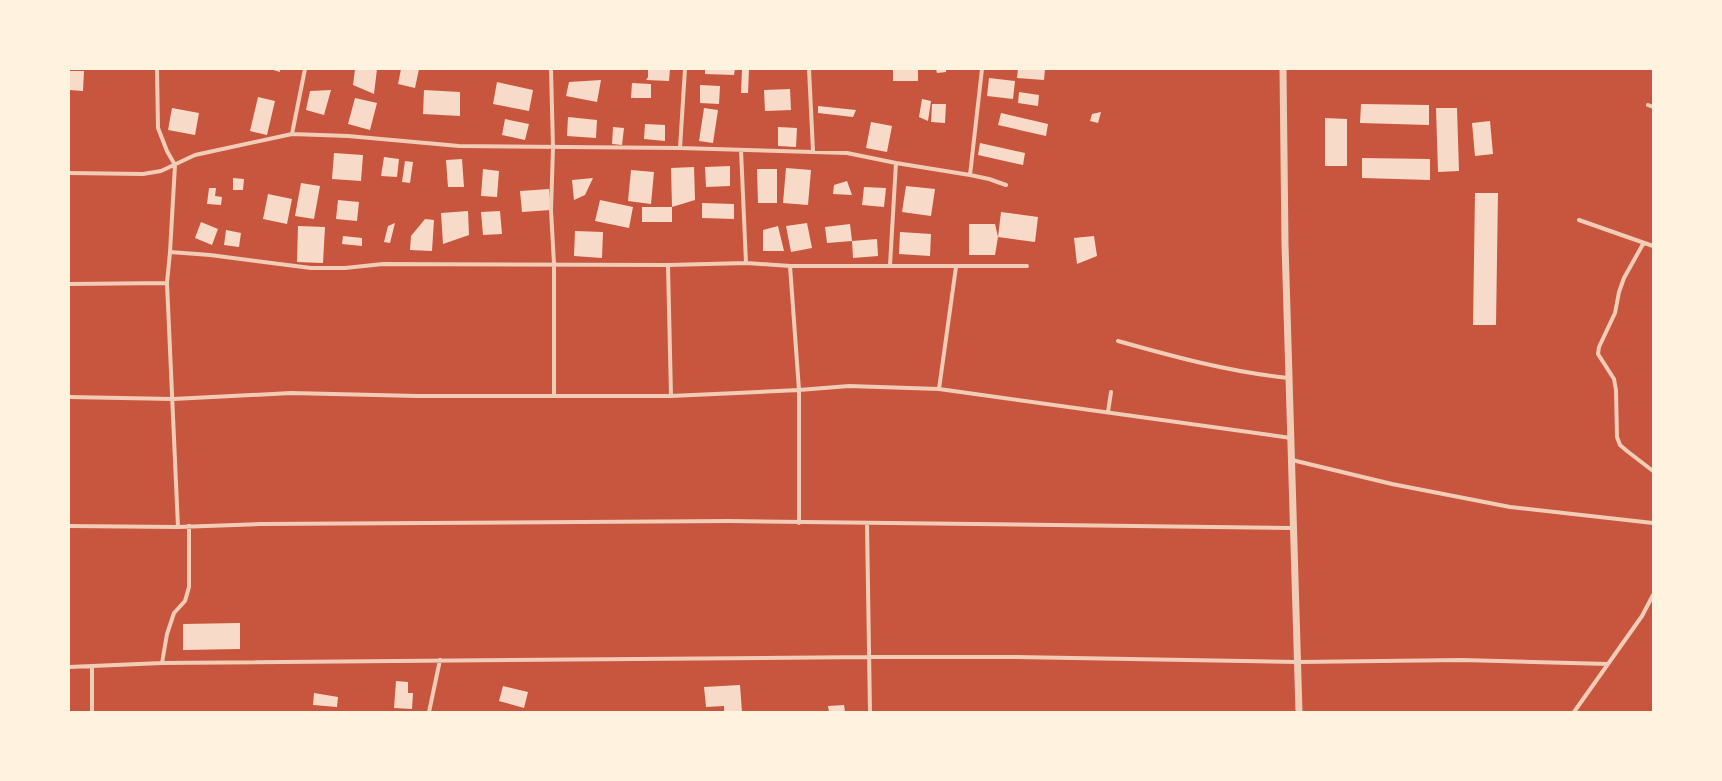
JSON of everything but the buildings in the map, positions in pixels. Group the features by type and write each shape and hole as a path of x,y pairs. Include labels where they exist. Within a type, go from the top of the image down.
{"street":[{"path":"157,69 158,128 167,151 175,165 167,283 178,527"},
{"path":"292,134 305,69"},
{"path":"551,69 553,148 551,210 554,264 554,395"},
{"path":"680,148 685,69"},
{"path":"809,69 813,151"},
{"path":"970,175 982,69"},
{"path":"1283,69 1285,244 1292,460 1292,528 1299,662 1299,712"},
{"path":"1648,104 1653,107"},
{"path":"69,173 143,174 161,171 195,155 292,134 348,136 459,146 680,148 847,153 896,163 970,175 989,179 1006,185"},
{"path":"741,150 746,263"},
{"path":"890,265 896,163"},
{"path":"1579,220 1653,246"},
{"path":"1644,244 1624,278 1619,292 1615,313 1599,347 1598,354 1614,379 1616,390 1617,437 1620,445 1653,471"},
{"path":"170,252 210,255 311,268 345,268 382,264 668,265 746,263 790,266 1027,266"},
{"path":"668,265 671,396"},
{"path":"790,266 799,390 799,523"},
{"path":"939,389 956,267"},
{"path":"69,284 167,283"},
{"path":"1118,341 1190,362 1251,374 1289,378"},
{"path":"69,397 173,399 291,393 418,396 671,396 849,386 939,389 1291,438"},
{"path":"1108,412 1111,392"},
{"path":"1292,460 1392,484 1510,507 1653,523"},
{"path":"69,526 178,527 260,524 722,521 867,524 1292,528"},
{"path":"867,524 870,712"},
{"path":"162,663 167,634 174,613 185,601 189,587 189,526"},
{"path":"1574,712 1642,616 1653,595"},
{"path":"69,667 162,663 868,657 1016,657 1299,662 1462,660 1608,664"},
{"path":"429,712 440,660"},
{"path":"92,667 92,712"}]}
